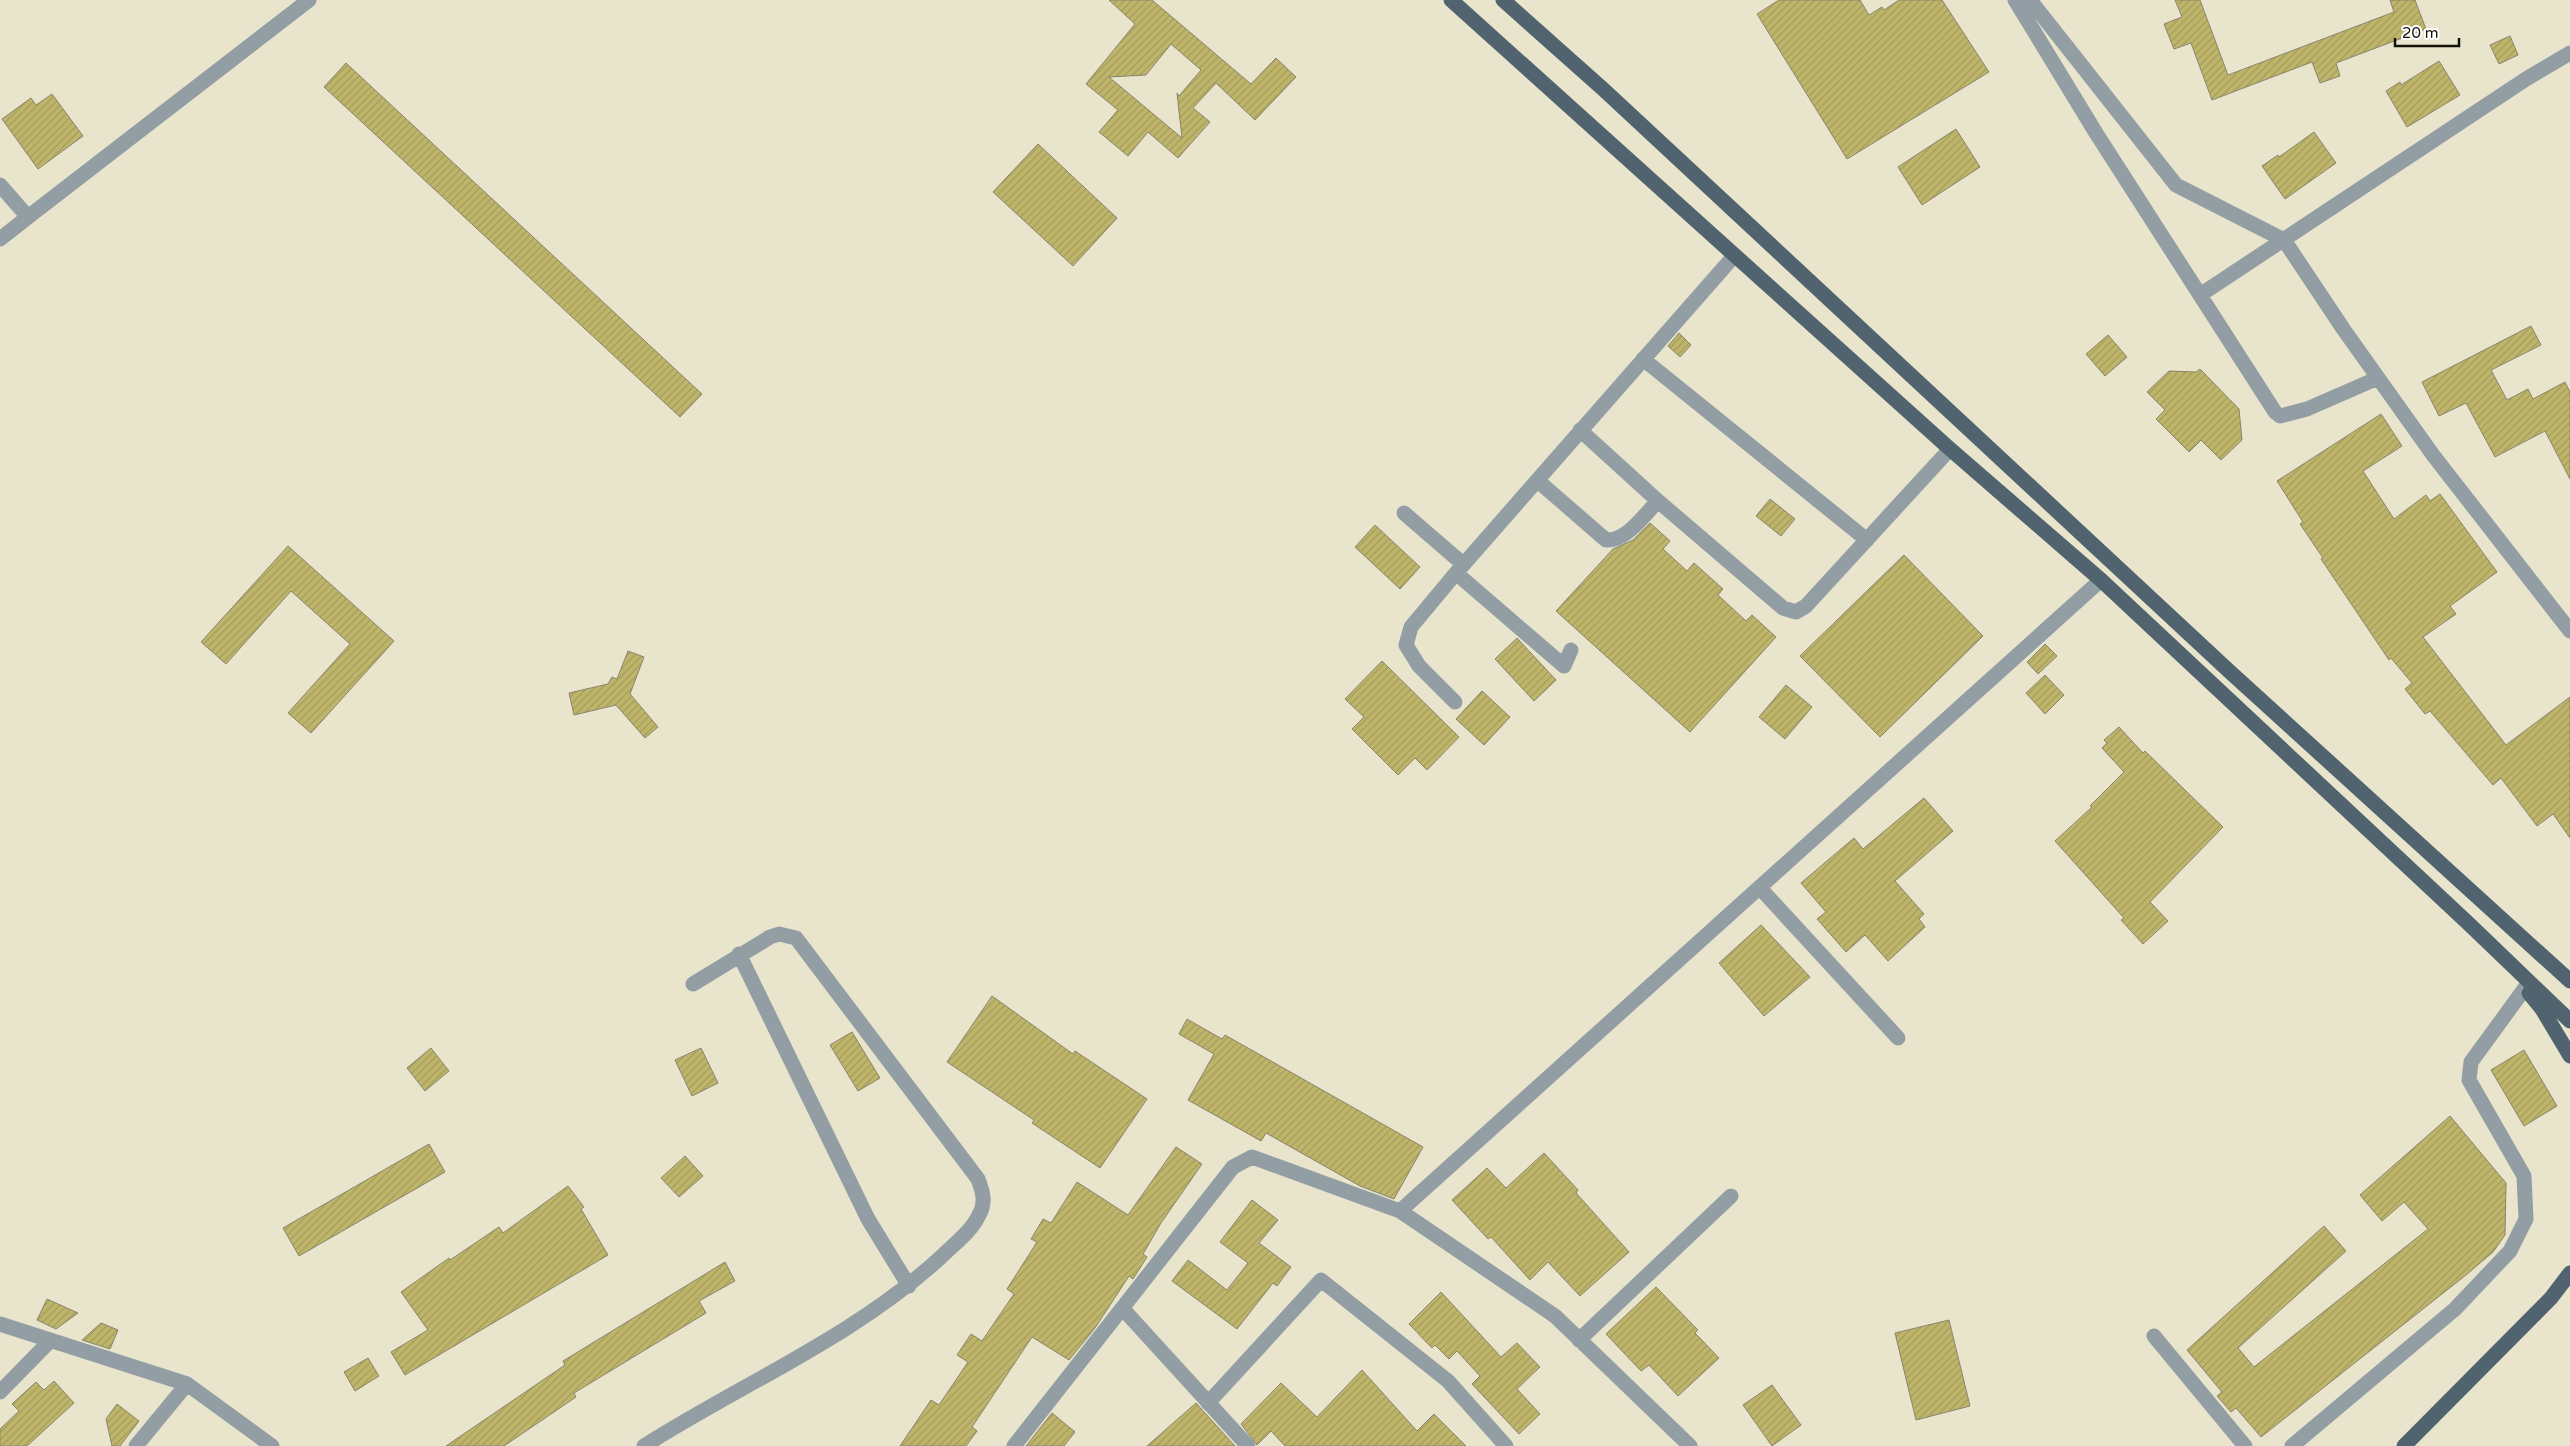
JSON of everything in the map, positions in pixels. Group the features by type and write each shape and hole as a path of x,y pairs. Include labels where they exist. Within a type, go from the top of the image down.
{"main road":[{"path":"1451,0 1734,256 2101,580 2493,946 2570,1021"},
{"path":"1502,0 1617,103 2229,671 2570,981"},
{"path":"2493,946 2542,1008 2570,1056"},
{"path":"2404,1446 2551,1298 2570,1273"}],"street":[{"path":"0,239 309,0"},
{"path":"2015,0 2096,133 2275,412 2280,416 2307,409 2378,378"},
{"path":"2030,0 2176,185 2284,240 2433,455 2570,631"},
{"path":"2200,294 2526,79 2570,53"},
{"path":"0,185 28,217"},
{"path":"1455,702 1420,666 1406,646 1411,628 1460,568 1734,256"},
{"path":"1643,359 1867,540"},
{"path":"1580,430 1658,501 1783,608 1796,612 1806,606 1950,448"},
{"path":"1538,481 1606,540 1614,541 1626,534 1658,501"},
{"path":"1404,513 1564,666 1570,650"},
{"path":"1400,1211 2101,580"},
{"path":"1760,888 1898,1038"},
{"path":"644,1446 680,1423 779,1370 909,1286 971,1228 980,1215 984,1202 978,1179 796,938 778,934 739,954 694,984"},
{"path":"739,954 868,1220 909,1286"},
{"path":"2292,1446 2455,1309 2510,1251 2526,1219 2524,1176 2469,1080 2471,1062 2525,988"},
{"path":"1014,1446 1233,1167 1252,1157 1400,1211 1555,1316 1690,1446"},
{"path":"1579,1340 1731,1196"},
{"path":"1208,1403 1321,1280 1448,1381 1506,1446"},
{"path":"1123,1309 1248,1446"},
{"path":"0,1324 187,1384 272,1446"},
{"path":"2154,1336 2245,1446"},
{"path":"0,1392 50,1341"},
{"path":"136,1446 187,1384"}],"building":[{"path":"1109,0 1152,0 1251,84 1276,58 1296,77 1255,120 1216,83 1193,108 1210,122 1178,158 1148,132 1128,156 1099,132 1118,110 1086,84 1135,24","holes":["1171,44 1201,70 1179,96 1177,93 1182,138 1109,77 1146,75"]},
{"path":"1779,0 1860,0 1869,15 1882,7 1884,10 1899,0 1942,0 1989,72 1847,159 1757,14"},
{"path":"2175,0 2200,0 2228,75 2394,12 2390,0 2415,0 2426,29 2336,63 2340,76 2320,83 2312,62 2212,100 2191,43 2174,49 2164,24 2182,17"},
{"path":"2510,36 2518,55 2499,64 2490,45"},
{"path":"2439,61 2460,95 2407,127 2386,91 2400,82 2401,85"},
{"path":"346,63 702,394 680,417 324,87"},
{"path":"52,94 83,136 38,169 2,119 31,98 36,105"},
{"path":"1956,129 1980,167 1922,205 1898,167"},
{"path":"2314,132 2336,163 2285,199 2262,166 2278,155 2279,157"},
{"path":"1038,144 1117,218 1073,266 993,192"},
{"path":"2531,326 2541,345 2491,370 2507,400 2528,389 2533,399 2565,382 2570,392 2570,479 2545,431 2495,457 2466,403 2439,416 2422,382"},
{"path":"1679,333 1691,345 1680,357 1668,346"},
{"path":"2108,335 2127,357 2105,376 2086,354"},
{"path":"2200,369 2239,409 2242,440 2221,460 2201,440 2189,452 2156,419 2165,410 2147,392 2169,371 2196,372"},
{"path":"2381,414 2402,446 2363,471 2394,519 2426,495 2430,501 2440,494 2497,572 2450,606 2456,614 2423,637 2506,745 2570,697 2570,838 2553,814 2537,826 2501,778 2493,785 2430,711 2425,714 2405,689 2412,683 2391,658 2389,660 2321,559 2323,558 2300,524 2303,522 2277,481"},
{"path":"1770,499 1795,519 1781,536 1756,516"},
{"path":"1650,523 1670,541 1663,549 1687,571 1694,563 1723,589 1718,595 1746,621 1752,615 1776,637 1690,732 1556,611 1613,549 1633,540"},
{"path":"1375,525 1420,567 1400,589 1355,547"},
{"path":"288,546 394,641 311,733 288,713 350,644 291,591 226,664 201,642"},
{"path":"1904,555 1983,636 1880,737 1800,656"},
{"path":"1517,638 1556,680 1534,701 1495,659"},
{"path":"2045,644 2057,656 2038,674 2027,662"},
{"path":"628,651 644,657 630,694 658,727 645,738 616,705 574,715 569,693 608,684 612,677 617,679"},
{"path":"1382,661 1459,737 1427,770 1415,758 1398,775 1352,729 1364,717 1345,699"},
{"path":"2045,675 2064,695 2045,714 2026,693"},
{"path":"1786,685 1812,707 1785,739 1759,717"},
{"path":"1482,691 1510,717 1484,745 1456,719"},
{"path":"2119,727 2143,753 2145,751 2223,827 2150,902 2168,921 2143,944 2121,920 2124,918 2055,841 2092,807 2090,806 2124,772 2102,748 2107,743 2104,740"},
{"path":"1924,798 1953,831 1895,881 1924,914 1919,919 1925,927 1888,961 1865,935 1846,952 1817,919 1826,912 1801,883 1854,838 1863,849"},
{"path":"1761,925 1810,977 1764,1016 1719,963"},
{"path":"992,996 1073,1054 1075,1051 1147,1099 1100,1168 1032,1123 1034,1120 947,1062"},
{"path":"1187,1019 1222,1039 1225,1035 1423,1147 1394,1199 1360,1186 1266,1133 1261,1141 1188,1100 1214,1054 1179,1034"},
{"path":"852,1032 880,1078 858,1091 830,1045"},
{"path":"431,1048 449,1071 425,1091 407,1068"},
{"path":"701,1048 718,1083 692,1096 675,1060"},
{"path":"2524,1050 2557,1106 2524,1126 2491,1070"},
{"path":"2450,1116 2506,1183 2505,1235 2493,1252 2466,1275 2261,1437 2236,1408 2231,1412 2217,1396 2222,1392 2187,1350 2324,1226 2346,1251 2238,1348 2254,1367 2428,1229 2404,1202 2382,1221 2360,1195"},
{"path":"429,1144 445,1172 299,1256 283,1228"},
{"path":"1176,1147 1202,1164 1161,1223 1143,1254 1147,1257 1133,1279 1129,1276 1095,1328 1069,1360 1032,1337 972,1427 977,1431 966,1446 900,1446 931,1400 939,1405 968,1362 957,1355 971,1334 982,1341 1014,1294 1007,1289 1037,1242 1031,1239 1043,1219 1051,1223 1077,1182 1128,1215"},
{"path":"1544,1153 1578,1190 1576,1193 1629,1252 1580,1296 1548,1262 1530,1280 1491,1237 1488,1239 1452,1200 1487,1168 1506,1188"},
{"path":"685,1156 703,1176 679,1197 661,1178"},
{"path":"568,1186 584,1207 581,1209 608,1255 405,1375 391,1352 428,1330 401,1292 449,1258 450,1260 499,1227 503,1233"},
{"path":"1252,1200 1278,1220 1259,1243 1291,1267 1277,1286 1273,1283 1237,1329 1172,1281 1188,1260 1227,1290 1248,1263 1220,1242"},
{"path":"725,1262 735,1281 699,1301 706,1313 574,1393 576,1397 504,1446 446,1446 565,1365 563,1361"},
{"path":"1656,1287 1698,1330 1695,1333 1719,1358 1678,1396 1649,1365 1641,1371 1606,1334"},
{"path":"1441,1292 1501,1357 1517,1343 1540,1367 1517,1389 1540,1414 1519,1434 1472,1384 1480,1376 1457,1351 1449,1359 1435,1345 1432,1348 1409,1324"},
{"path":"47,1299 78,1313 56,1329 37,1320"},
{"path":"1949,1320 1970,1406 1916,1420 1895,1333"},
{"path":"101,1323 118,1330 110,1349 82,1340"},
{"path":"368,1358 379,1376 355,1391 344,1372"},
{"path":"1362,1370 1417,1431 1434,1414 1466,1446 1285,1446 1271,1431 1257,1445 1241,1424 1281,1383 1317,1417"},
{"path":"54,1381 74,1403 27,1446 0,1446 0,1429 19,1411 12,1404 36,1382 44,1390"},
{"path":"1772,1385 1801,1425 1772,1446 1743,1405"},
{"path":"1196,1403 1235,1446 1147,1446"},
{"path":"117,1404 139,1421 120,1446 112,1446 106,1419"},
{"path":"1052,1413 1075,1432 1064,1446 1026,1446"}]}
